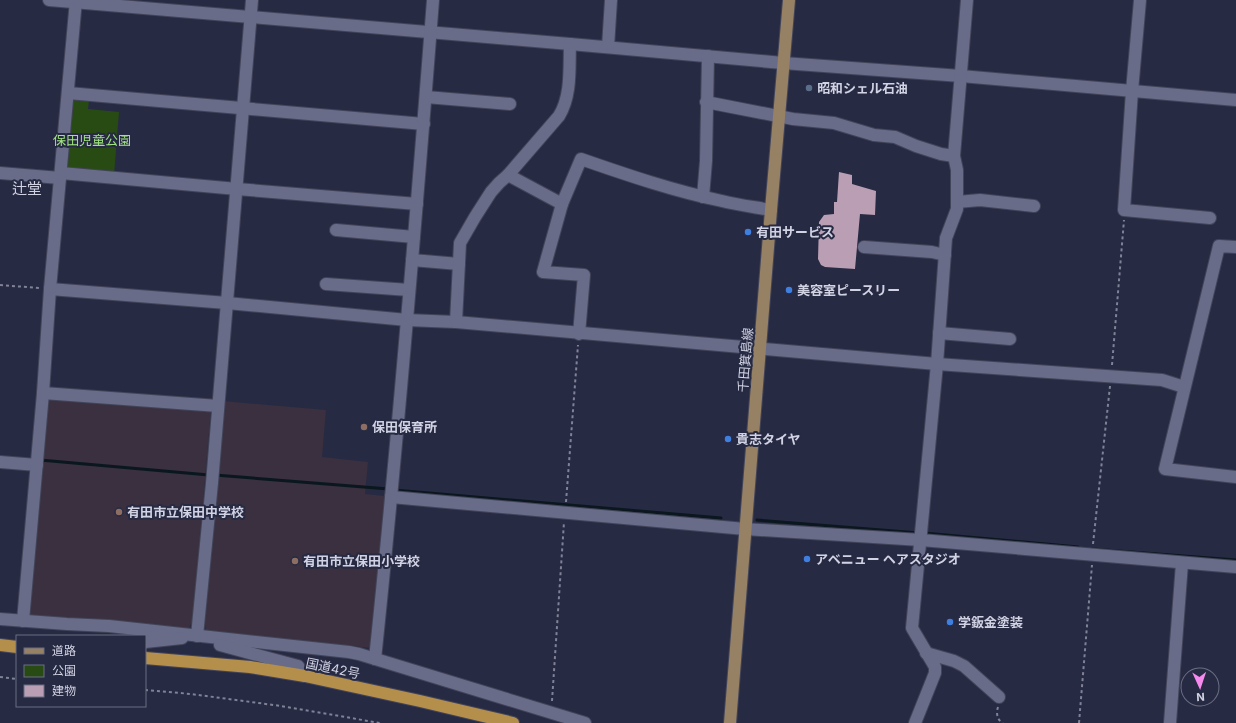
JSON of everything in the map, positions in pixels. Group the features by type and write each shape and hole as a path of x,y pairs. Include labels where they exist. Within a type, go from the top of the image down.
{"highway":[{"path":"0,645 16,647"},
{"name":"国道42号","path":"146,658 250,667 305,676 513,723"}],"main road":[{"name":"千田箕島線","path":"730,723 789,0"}],"street":[{"path":"49,0 1236,100"},
{"path":"197,636 211,491 252,0"},
{"path":"375,659 407,320 433,0"},
{"path":"608,47 611,0"},
{"path":"915,723 920,707 935,673 935,668 912,628 937,364 946,238 957,209 958,170 954,156 967,0"},
{"path":"1140,0 1124,210 1210,218"},
{"path":"23,621 75,1"},
{"path":"456,322 459,250 462,239 491,192 508,175 559,116 563,109 568,96 570,44"},
{"path":"703,197 706,161 708,56"},
{"path":"68,93 424,124"},
{"path":"426,97 510,104"},
{"path":"706,102 797,119 834,123 874,135 895,137 916,146 954,156"},
{"path":"579,334 584,275 543,272 562,204 580,159 648,182 703,197 771,210"},
{"path":"0,173 60,175 417,204"},
{"path":"508,175 562,204"},
{"path":"957,202 980,200 1034,206"},
{"path":"336,230 414,237"},
{"path":"1236,247 1219,246 1165,469 1236,476"},
{"path":"864,247 932,252 945,256"},
{"path":"412,260 459,264"},
{"path":"326,284 409,290"},
{"path":"50,289 227,303 407,320 456,322 579,334 937,364 1162,380 1184,387"},
{"path":"939,333 1010,339"},
{"path":"43,393 218,406"},
{"path":"0,462 37,465"},
{"path":"391,498 745,529 921,540 1236,567"},
{"path":"1170,723 1182,563"},
{"path":"0,619 116,626 349,652 585,723"},
{"path":"146,642 197,636 220,645 298,666 305,676"},
{"path":"926,652 954,661 964,666 999,697"}],"path":[{"path":"1079,723 1092,555 1111,377 1124,210"},
{"path":"0,285 50,289"},
{"path":"0,677 16,679"},
{"path":"146,690 191,694 281,706 380,723"},
{"path":"999,697 997,717 1000,722 1003,723"}],"shaded area":[{"name":"有田市立保田中学校","path":"46,397 211,409 193,620 189,628 27,615"},
{"name":"有田市立保田小学校","path":"223,401 326,410 322,457 368,462 365,494 385,496 372,648 212,633 206,630 205,625"}],"green space":[{"name":"保田児童公園","path":"72,99 89,100 88,109 119,112 114,175 64,169"}],"building":[{"path":"839,172 852,175 852,184 876,191 875,215 860,214 855,269 825,267 821,265 818,259 819,222 824,215 834,214 834,202 837,202"}],"waterway":[{"path":"40,460 209,475"},
{"path":"215,475 389,489"},
{"path":"394,490 721,518"},
{"path":"757,520 919,533"},
{"path":"924,533 1078,547"},
{"path":"1092,549 1236,560"}],"place":[{"name":"昭和シェル石油","path":"809,88"},
{"name":"有田サービス","path":"748,232"},
{"name":"美容室ピースリー","path":"789,290"},
{"name":"保田保育所","path":"364,427"},
{"name":"貴志タイヤ","path":"728,439"},
{"name":"有田市立保田中学校","path":"119,512"},
{"name":"アベニュー ヘアスタジオ","path":"807,559"},
{"name":"有田市立保田小学校","path":"295,561"},
{"name":"学鈑金塗装","path":"950,622"}],"district":[{"name":"辻堂","path":"27,188"}]}
